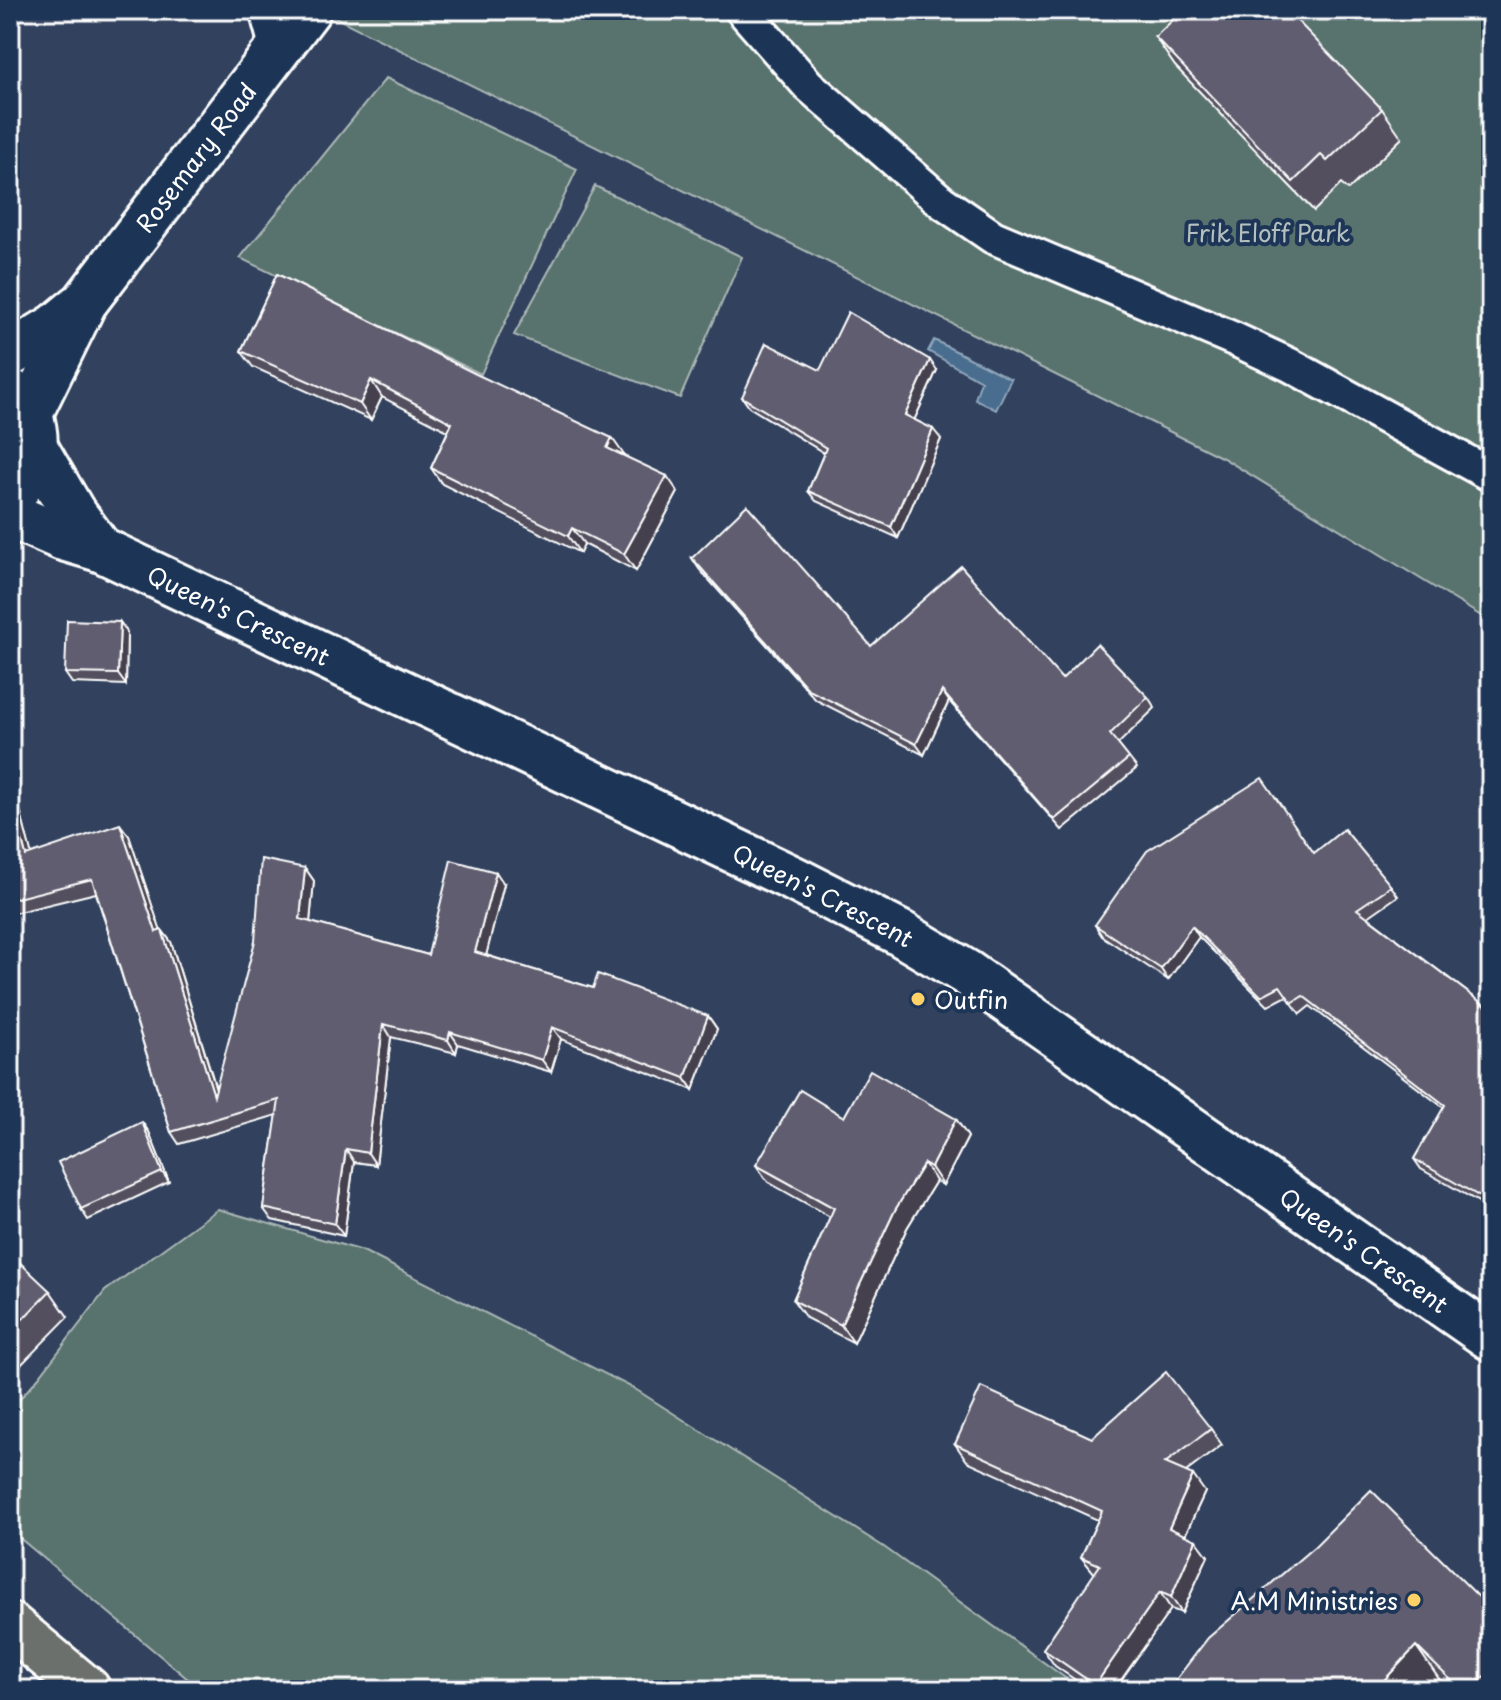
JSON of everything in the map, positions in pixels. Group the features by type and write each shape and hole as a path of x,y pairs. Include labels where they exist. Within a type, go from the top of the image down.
{"main road":[{"path":"10,1625 88,1690"}],"street":[{"name":"Rosemary Road","path":"10,495 24,484 25,418 84,303 272,30 308,10"},
{"name":"Rosemary Road","path":"10,354 56,326 84,303"},
{"name":"Queen's Crescent","path":"25,418 72,511 100,549"},
{"name":"Queen's Crescent","path":"10,515 63,538 100,549 794,879 900,933 967,973 1491,1338"}],"lane":[{"path":"742,10 808,85 942,202 993,237 1290,365 1491,475"}],"green space":[{"name":"Frik Eloff Park","path":"342,10 1491,10 1491,622 1223,458 336,18"},
{"path":"386,78 577,169 481,374 240,258"},
{"path":"595,186 742,257 680,398 514,335"},
{"path":"218,1209 363,1251 635,1389 884,1547 1082,1690 201,1690 10,1530 10,1410 105,1291"}],"water":[{"path":"934,340 1011,379 996,410 975,399 981,381 928,351"}],"building":[{"path":"1183,10 1287,10 1382,109 1327,161 1321,155 1293,182 1155,37"},
{"path":"277,274 612,438 607,448 667,476 624,554 572,528 568,536 431,468 452,423 371,380 360,404 241,351"},
{"path":"848,312 930,360 905,415 933,429 891,527 808,491 826,448 742,397 766,343 820,370"},
{"path":"747,505 871,646 961,566 1062,679 1097,644 1148,697 1110,734 1129,758 1054,820 942,691 916,744 809,690 692,558"},
{"path":"67,620 120,622 118,674 65,673"},
{"path":"1262,778 1314,853 1344,829 1391,886 1357,909 1491,1010 1491,1203 1414,1159 1445,1105 1303,996 1292,1003 1280,986 1261,996 1192,926 1161,969 1095,925 1147,851"},
{"path":"10,793 26,856 120,824 156,932 162,930 214,1096 255,941 261,859 305,868 300,919 428,955 451,860 496,872 475,952 593,988 598,974 708,1016 685,1078 552,1027 542,1060 450,1032 448,1040 383,1024 368,1153 346,1149 335,1224 263,1208 279,1100 171,1132 92,879 10,900"},
{"path":"870,1070 956,1119 931,1167 924,1163 895,1210 841,1325 793,1300 834,1208 756,1165 800,1090 844,1117"},
{"path":"142,1122 162,1172 81,1209 58,1162"},
{"path":"14,1257 50,1291 10,1332 10,1262"},
{"path":"1166,1372 1211,1429 1165,1463 1193,1475 1169,1528 1196,1540 1171,1597 1160,1592 1095,1685 1043,1649 1100,1565 1081,1557 1102,1511 955,1444 981,1387 1092,1438"},
{"path":"1371,1490 1491,1609 1491,1671 1470,1690 1461,1690 1416,1646 1375,1690 1301,1690 1295,1684 1290,1690 1168,1690 1208,1638 1315,1546"}],"place":[{"name":"Outfin","path":"918,999"},
{"name":"A.M Ministries","path":"1414,1600"}]}
